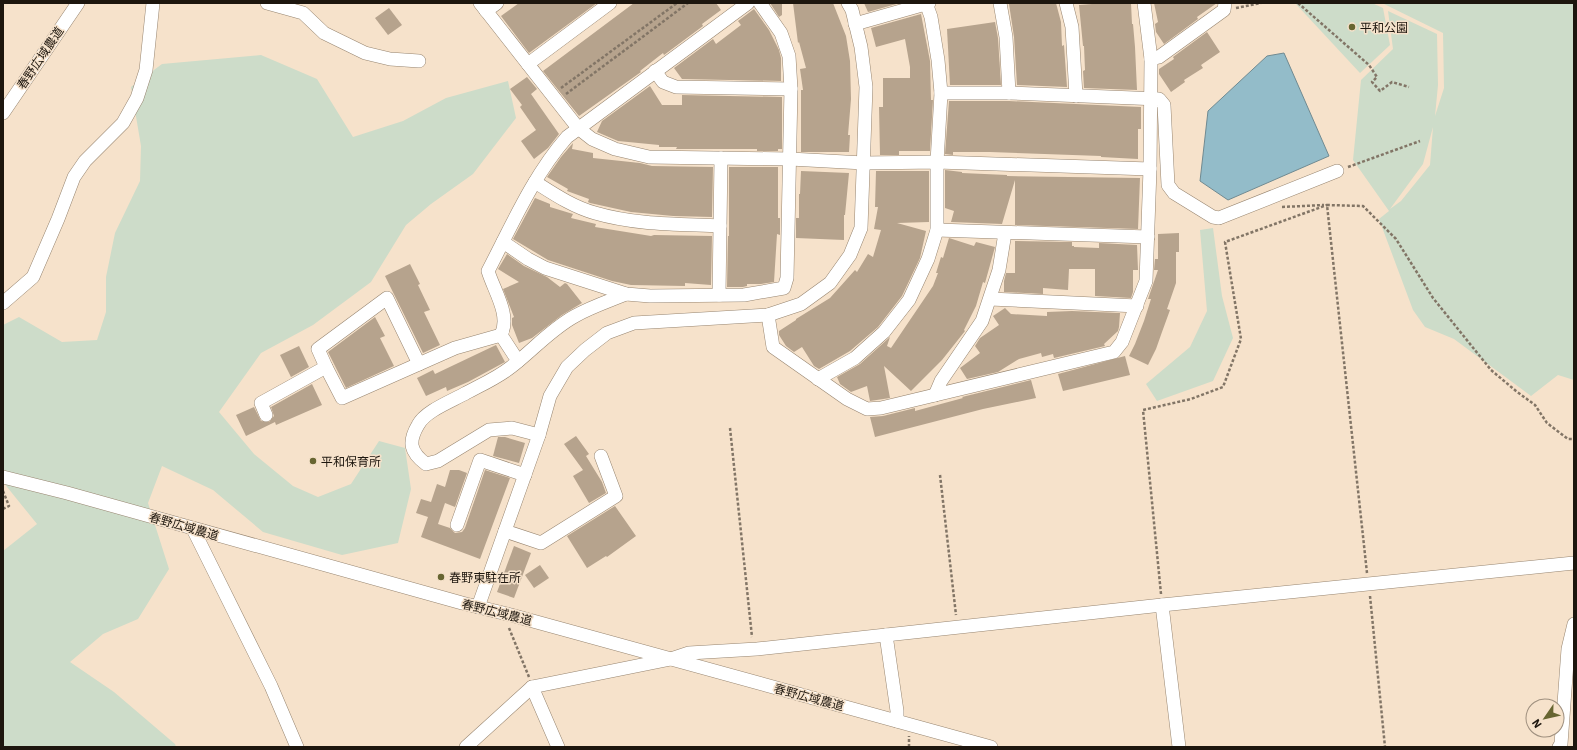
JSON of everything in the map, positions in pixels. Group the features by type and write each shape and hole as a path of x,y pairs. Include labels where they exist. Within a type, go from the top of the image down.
{"street":[{"name":"春野広域農道","path":"5,107 78,3"},
{"path":"3,303 33,277 74,177 85,161 123,123 137,98 146,70 153,3"},
{"path":"267,3 303,13 324,33 365,53 390,59 419,61"},
{"path":"497,3 483,7 578,128 592,139 615,149 650,157 790,159 864,162 937,162 1150,169"},
{"path":"528,64 610,3"},
{"path":"419,364 387,298 318,349 342,398 419,364 455,348 501,335 505,328 503,311 488,271 535,182 554,152 567,137 578,128 748,3"},
{"path":"503,242 528,259 545,268 626,294 650,296 744,295 784,288 787,278 790,159 791,89 789,56 781,33 760,3"},
{"path":"478,607 539,435 550,396 567,367 585,350 607,333 634,323 768,315 801,304 830,283 850,256 861,228 866,87 861,47 852,10 848,3"},
{"path":"818,379 855,358 884,332 909,300 928,259 937,230 937,162 941,93 938,60 931,17 927,3 855,24"},
{"path":"1000,3 1006,37 1009,93"},
{"path":"1066,3 1072,27 1076,96"},
{"path":"768,315 773,347 847,399 867,409 881,408 1114,352 1122,342 1146,281 1150,169 1151,59 1144,3"},
{"path":"1151,59 1159,57 1224,7"},
{"path":"655,71 663,82 676,87 791,89"},
{"path":"941,93 1009,93 1159,99 1164,105 1168,185 1174,193 1212,217 1219,218 1336,171"},
{"path":"719,295 721,158"},
{"path":"535,182 560,198 594,213 639,223 720,226"},
{"path":"937,230 1148,237"},
{"path":"935,395 941,381 982,321 999,270 1005,233"},
{"path":"539,435 512,428 489,430 438,462 426,464 417,457 412,448 412,439 418,424 428,414 495,378 518,361 543,338 575,316 626,294"},
{"path":"990,299 1136,306"},
{"path":"501,335 518,361"},
{"path":"266,415 261,403 326,367"},
{"path":"505,531 541,543 616,496 600,456"},
{"path":"457,525 480,460 525,475"},
{"name":"春野広域農道","path":"3,477 67,493 193,529 991,747"},
{"path":"193,529 271,686 297,747"},
{"path":"466,747 532,687 671,659 689,653 753,649 1574,563"},
{"path":"1162,605 1179,747"},
{"path":"1559,747 1561,744 1574,624"},
{"path":"886,635 897,711 897,721"},
{"path":"532,687 558,747"}],"path":[{"path":"554,98 677,3"},
{"path":"554,98 688,3"},
{"path":"1224,7 1261,3"},
{"path":"1298,3 1369,65 1377,77 1372,82 1380,91 1392,82 1409,87"},
{"path":"1336,171 1420,141"},
{"path":"1327,205 1385,747"},
{"path":"1162,605 1143,410 1191,398 1223,387 1241,339 1225,242 1327,205 1363,206 1396,239 1433,298 1491,370 1535,405 1547,423 1568,439 1574,439"},
{"path":"730,428 753,649"},
{"path":"940,475 957,627"},
{"path":"3,491 9,506 3,509"},
{"path":"511,615 508,624 532,687"}],"green space":[{"name":"平和公園","path":"1295,3 1372,3 1383,8 1390,45 1360,73"},
{"path":"1382,3 1574,3 1574,380 1558,375 1531,396 1454,339 1425,327 1413,310 1379,219 1389,211 1353,160 1361,80 1393,49 1388,11 1437,34 1438,85 1435,116 1444,88 1443,33","holes":["1433,127 1430,165 1401,201 1390,209 1423,164"]},
{"path":"261,55 317,79 353,137 403,121 446,98 508,81 516,118 473,174 431,204 406,225 371,282 313,325 261,353 219,412 254,454 293,486 318,497 351,484 379,441 405,448 411,489 398,543 342,555 263,532 213,490 162,466 148,503 169,569 138,619 103,634 70,662 114,692 175,744 176,747 3,747 3,551 37,524 3,482 3,325 19,317 62,342 97,340 106,312 106,277 115,233 140,181 141,146 131,87 162,64"},
{"path":"1213,228 1222,296 1233,338 1213,381 1157,401 1146,384 1190,347 1207,311 1200,230"}],"water":[{"path":"1284,53 1329,156 1228,200 1200,181 1208,111 1267,56"}],"building":[{"path":"519,3 597,3 529,53 501,16"},
{"path":"634,3 716,3 721,10 702,24 703,26 664,55 663,53 640,71 641,72 579,116 543,71"},
{"path":"770,3 782,3 782,15 779,17"},
{"path":"793,3 833,3 846,36 850,61 851,99 848,135 850,135 849,152 801,152 801,90 803,90 800,69 806,68 799,42 798,43"},
{"path":"864,3 900,3 868,12"},
{"path":"1056,3 1061,22 1062,46 1064,45 1067,87 1017,85 1014,37 1009,4"},
{"path":"1131,3 1137,90 1084,88 1084,46 1079,5"},
{"path":"1154,3 1217,3 1164,44 1156,32 1155,24 1158,22"},
{"path":"389,8 402,25 388,35 375,18"},
{"path":"754,9 769,30 779,50 781,58 781,81 682,79 674,68 713,39 716,44 741,25 738,21"},
{"path":"921,14 930,61 931,100 933,100 930,151 899,151 899,155 880,155 879,107 883,107 883,78 910,78 910,67 905,39 876,47 871,28"},
{"path":"995,22 998,38 1001,85 950,85 947,29"},
{"path":"1207,32 1220,52 1201,65 1203,68 1184,80 1185,82 1171,92 1159,74 1159,69 1174,59 1173,57"},
{"path":"527,77 537,89 531,94 559,134 548,148 534,159 521,141 536,130 520,107 522,105 510,89"},
{"path":"650,86 662,105 682,105 682,95 782,97 782,149 778,149 778,151 757,151 757,149 676,149 677,147 659,147 659,145 618,141 597,132 602,121"},
{"path":"949,101 1009,101 1141,107 1141,129 1138,129 1138,159 1101,156 990,152 953,152 953,155 945,154"},
{"path":"573,143 572,149 593,153 593,158 640,163 652,166 713,167 712,217 673,216 631,212 590,203 588,202 589,199 567,191 568,189 547,177"},
{"path":"729,167 778,167 778,218 780,218 780,235 777,234 774,282 747,284 747,286 743,287 727,287"},
{"path":"945,170 962,173 1007,176 1140,178 1138,229 1015,225 1015,180 1002,224 951,222 954,211 945,208"},
{"path":"801,171 849,173 844,215 844,240 796,238 796,218 799,218"},
{"path":"876,171 929,171 929,222 897,223 926,231 920,258 902,296 878,327 850,351 819,369 814,366 802,347 794,352 786,346 779,335 779,331 830,298 855,270 857,272 868,254 873,257 881,230 874,229 878,207 875,207"},
{"path":"535,198 550,204 550,207 573,214 571,218 596,224 595,227 651,236 712,236 711,285 685,283 685,286 631,285 612,281 548,260 513,239"},
{"path":"1179,233 1179,252 1176,252 1176,283 1167,309 1170,310 1156,349 1148,365 1129,356 1144,321 1151,299 1148,299 1158,270 1154,270 1155,259 1158,259 1158,234"},
{"path":"949,238 974,246 976,242 995,247 985,283 983,282 976,306 964,330 965,331 942,360 911,391 884,366 890,398 870,401 867,386 851,392 840,384 837,377 860,364 890,337 887,346 891,348 933,286 938,273 936,273 941,257 943,258"},
{"path":"1015,241 1072,242 1072,246 1074,247 1099,248 1099,243 1137,245 1138,270 1133,270 1133,292 1131,298 1095,296 1095,269 1069,269 1068,290 1043,288 1043,294 1004,292 1006,273 1015,273"},
{"path":"507,254 524,266 547,277 560,287 565,283 567,284 582,303 562,315 532,338 519,343 512,325 512,318 514,317 503,289 519,282 498,269"},
{"path":"410,264 430,310 424,312 440,345 423,353 385,276"},
{"path":"1005,308 1011,314 1047,316 1047,312 1072,311 1120,313 1119,327 1118,331 1104,344 1105,346 1054,358 1053,354 1042,357 1041,353 1019,359 998,372 967,379 960,368 980,353 975,346 980,338 999,325 993,316"},
{"path":"375,317 385,336 380,338 394,366 346,388 328,352"},
{"path":"496,345 505,362 468,382 447,391 446,387 426,396 417,378 433,370 435,374"},
{"path":"299,346 309,367 291,377 280,355"},
{"path":"1125,356 1130,375 1063,391 1058,374"},
{"path":"1031,380 1036,398 983,409 875,437 870,417 883,416 915,408 915,411 963,398 962,397"},
{"path":"312,384 322,405 276,425 275,422 246,436 236,415 254,407 261,421 269,422 274,416 271,407"},
{"path":"576,436 589,454 586,456 602,482 606,493 589,503 573,476 583,470 564,444"},
{"path":"498,437 505,437 525,443 519,463 493,456"},
{"path":"450,470 459,470 467,473 455,507 445,503 438,524 450,528 455,533 462,532 465,528 485,470 510,478 480,559 421,537 428,517 416,513 421,499 431,502 437,484 445,487"},
{"path":"615,506 636,536 607,557 606,556 587,568 567,536"},
{"path":"514,546 531,553 514,598 497,592"},
{"path":"540,565 549,578 534,588 525,575"}],"place":[{"name":"平和公園","path":"1352,27"},
{"name":"平和保育所","path":"313,461"},
{"name":"春野東駐在所","path":"441,577"}]}
